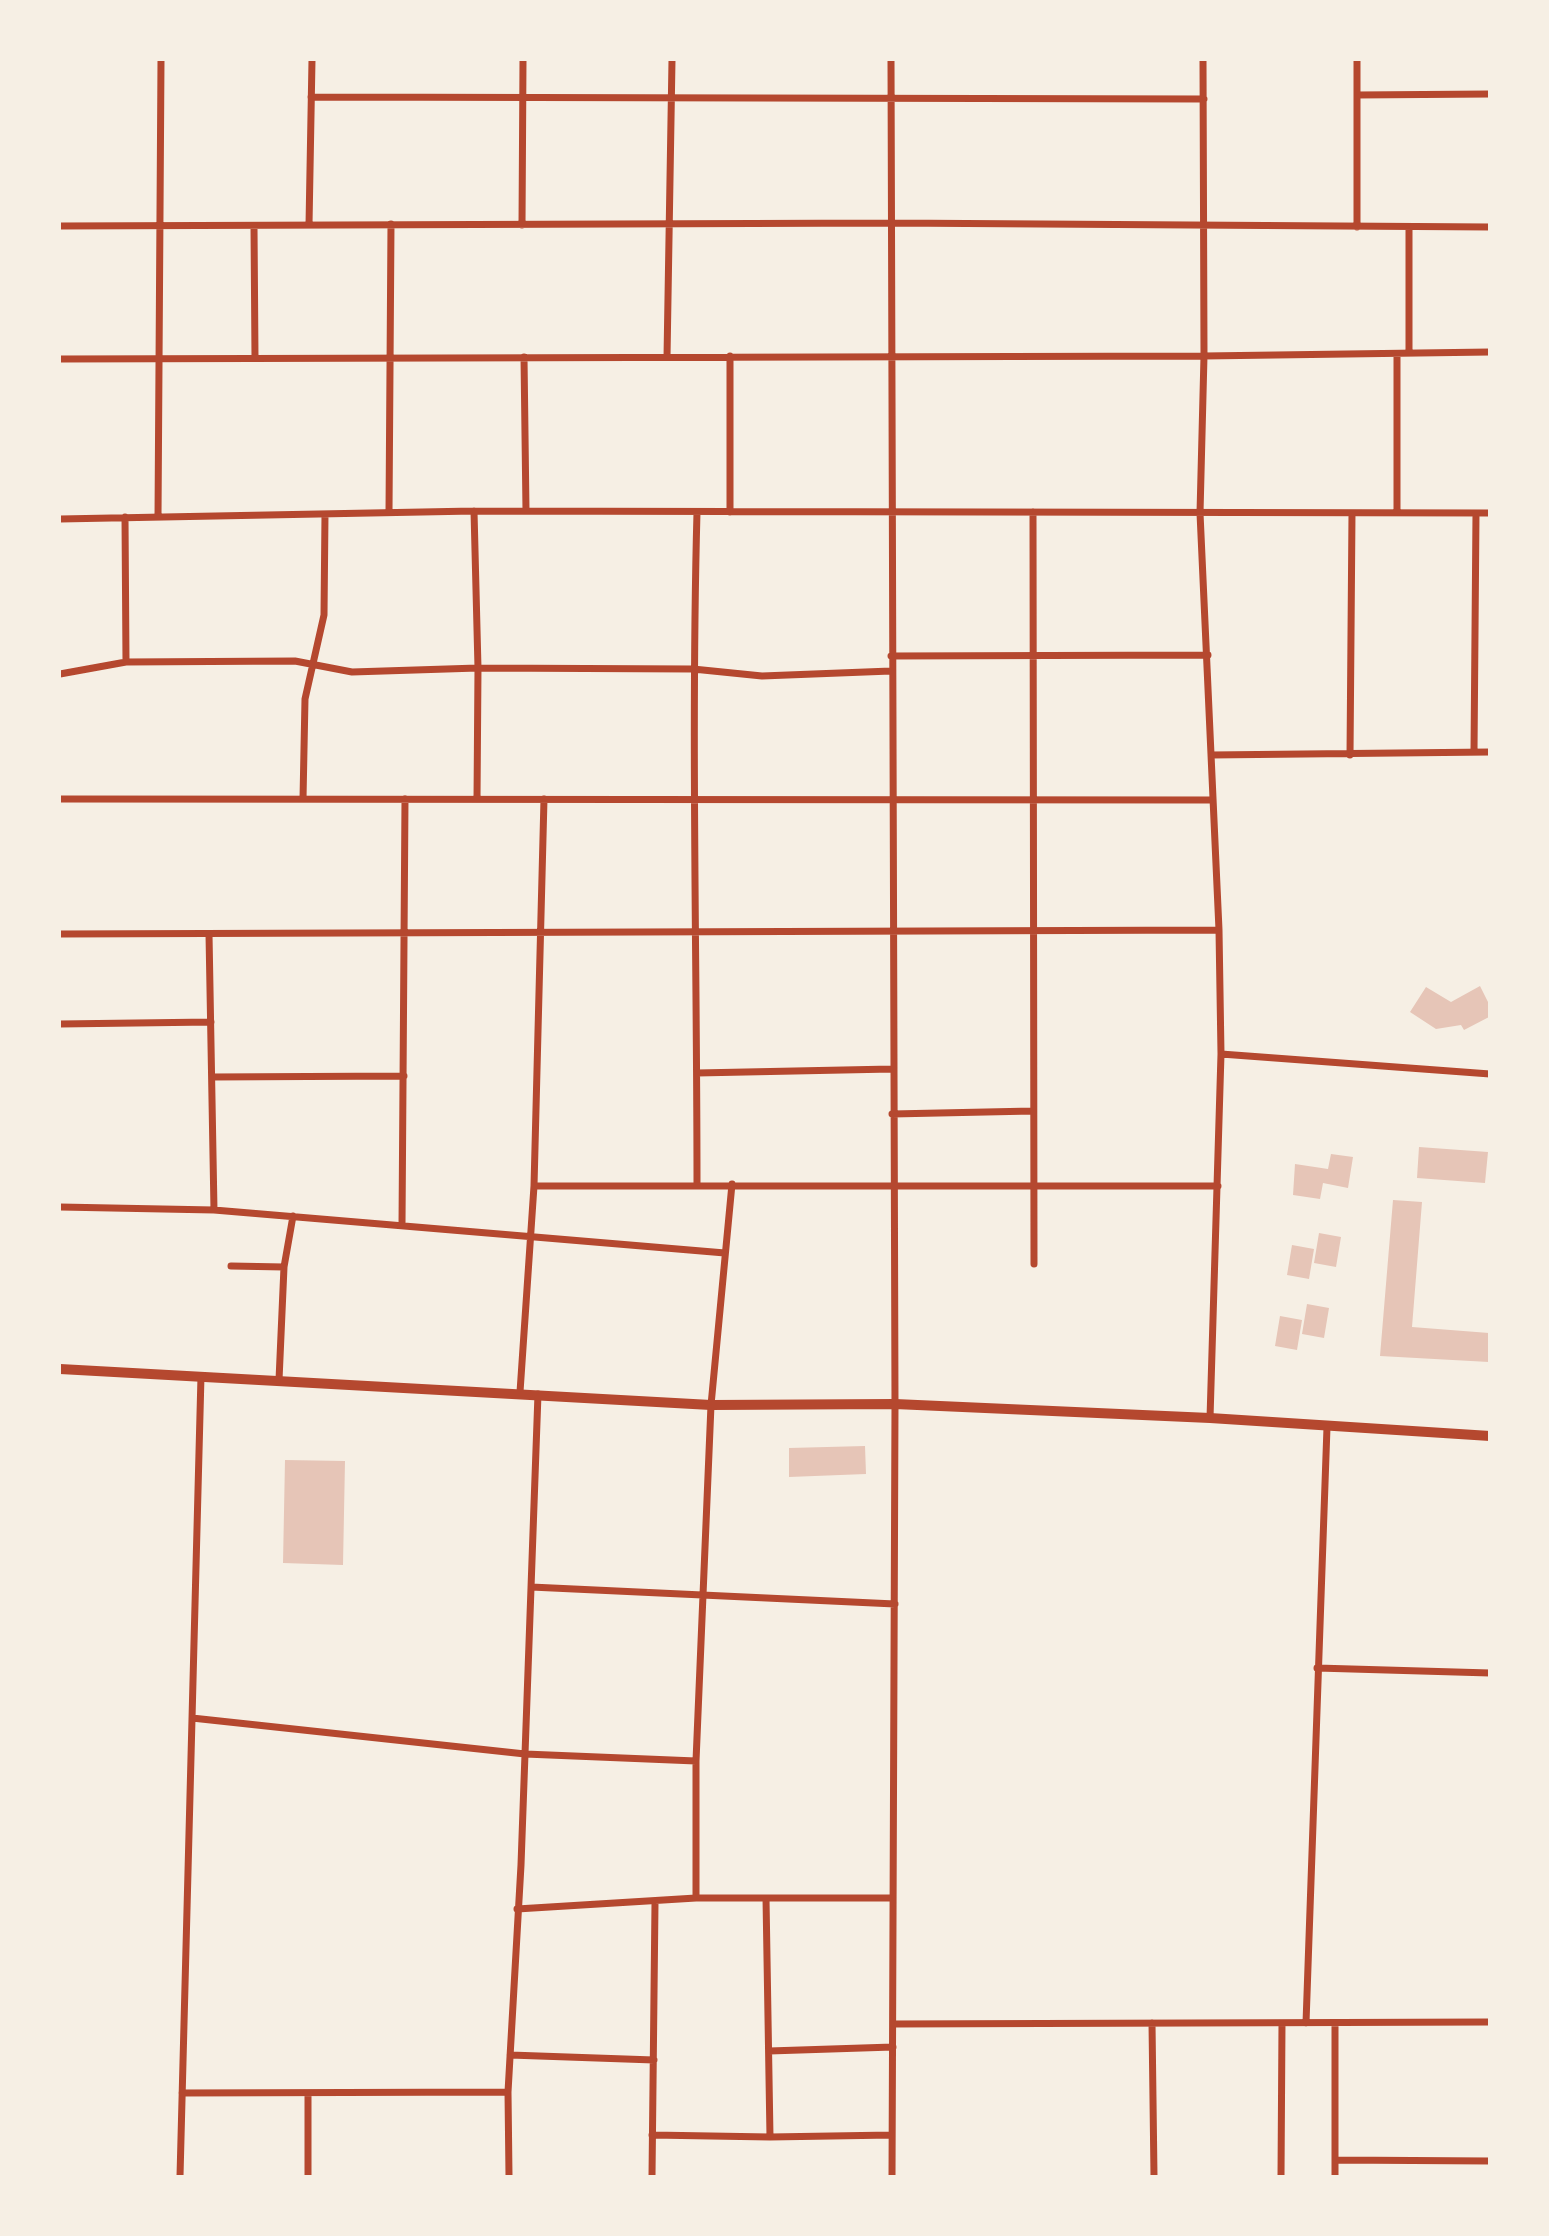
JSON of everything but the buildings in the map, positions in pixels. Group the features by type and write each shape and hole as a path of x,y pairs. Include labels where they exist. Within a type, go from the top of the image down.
{"street":[{"path":"158,517 161,60"},
{"path":"309,225 312,60"},
{"path":"522,225 523,60"},
{"path":"667,357 672,60"},
{"path":"891,60 892,1184 895,1404 892,2176"},
{"path":"1203,60 1204,356 1200,513 1219,930 1221,1054 1210,1418"},
{"path":"1357,60 1357,227"},
{"path":"1357,95 1489,94"},
{"path":"311,97 1204,99"},
{"path":"60,226 891,223 1489,227"},
{"path":"389,512 391,224"},
{"path":"254,226 255,358"},
{"path":"1409,227 1409,354"},
{"path":"60,359 1204,356 1489,352"},
{"path":"1396,354 1397,513"},
{"path":"730,356 730,512"},
{"path":"524,357 526,511"},
{"path":"474,511 478,668 477,799"},
{"path":"60,519 474,511 1489,513"},
{"path":"697,512 693,669 697,800 697,1184"},
{"path":"1033,512 1034,1264"},
{"path":"1350,755 1352,513"},
{"path":"1474,752 1476,513"},
{"path":"303,799 305,699 324,615 325,514"},
{"path":"125,517 126,662"},
{"path":"891,656 1208,655"},
{"path":"60,674 126,662 295,660 352,672 478,668 693,669 762,676 891,671"},
{"path":"1211,755 1489,752"},
{"path":"60,799 1213,800"},
{"path":"402,1225 405,799"},
{"path":"520,1392 534,1186 544,799"},
{"path":"60,934 1219,930"},
{"path":"209,934 214,1210"},
{"path":"60,1024 211,1022"},
{"path":"1221,1054 1489,1074"},
{"path":"697,1073 892,1069"},
{"path":"212,1077 404,1076"},
{"path":"892,1114 1033,1111"},
{"path":"696,1898 696,1761 710,1405 732,1184"},
{"path":"534,1186 1218,1186"},
{"path":"60,1207 214,1210 725,1253"},
{"path":"279,1380 284,1268 293,1216"},
{"path":"231,1266 284,1268"},
{"path":"60,1368 538,1393 710,1405 895,1404 1210,1418 1489,1436"},
{"path":"180,2176 201,1376"},
{"path":"509,2176 508,2092 538,1393"},
{"path":"1306,2023 1327,1427"},
{"path":"531,1587 895,1604"},
{"path":"1317,1668 1489,1673"},
{"path":"192,1718 524,1754 696,1761"},
{"path":"517,1909 655,1903 696,1898 893,1898"},
{"path":"766,1898 770,2137"},
{"path":"652,2176 655,1903"},
{"path":"893,2024 1489,2022"},
{"path":"1152,2023 1154,2176"},
{"path":"1281,2176 1282,2023"},
{"path":"1335,2023 1335,2176"},
{"path":"769,2051 893,2047"},
{"path":"510,2055 654,2060"},
{"path":"182,2093 508,2092"},
{"path":"308,2093 308,2176"},
{"path":"652,2135 892,2135"},
{"path":"1335,2161 1489,2161"}]}
